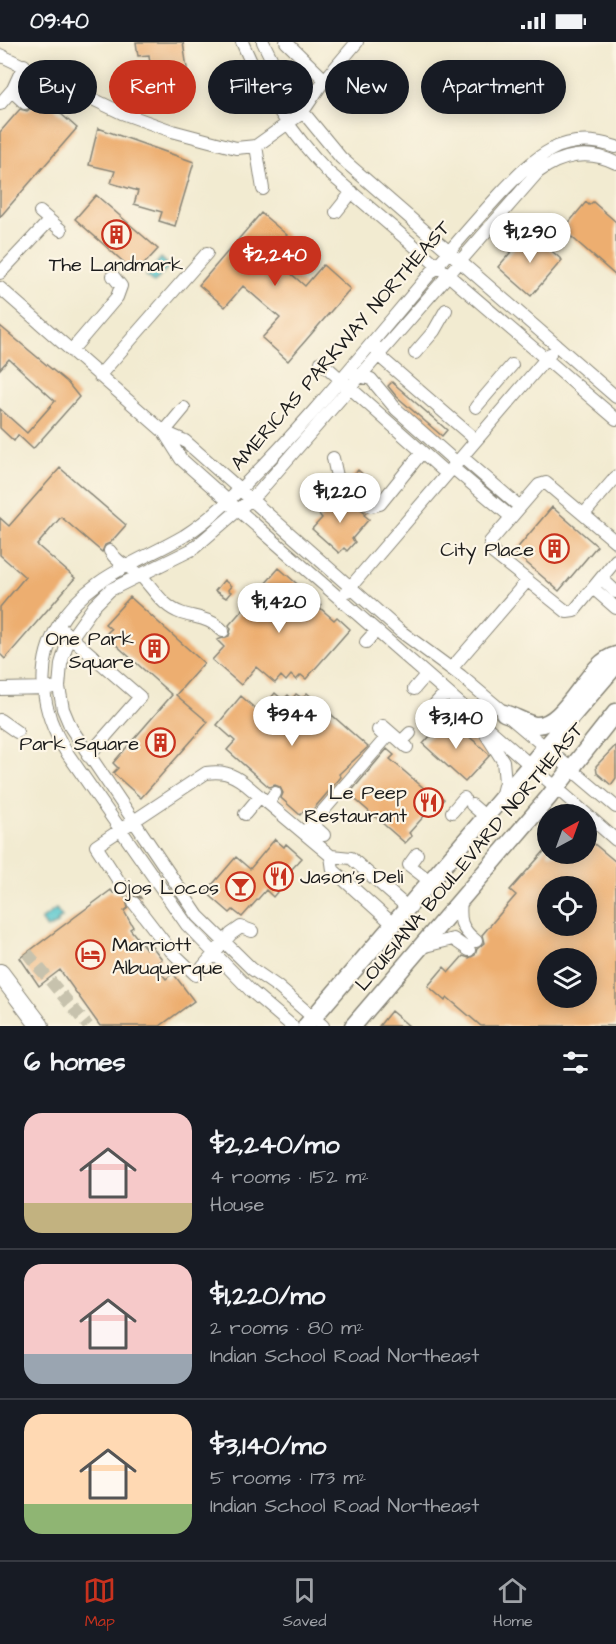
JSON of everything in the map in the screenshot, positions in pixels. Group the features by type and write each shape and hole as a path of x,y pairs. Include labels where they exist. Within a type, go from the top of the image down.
{"highway":[{"path":"0,973 40,1026"}],"main road":[{"path":"504,713 536,725 548,722 565,707 602,662 616,655"},
{"name":"LOUISIANA BOULEVARD NORTHEAST","path":"314,1023 394,924 531,768 616,665"},
{"name":"LOUISIANA BOULEVARD NORTHEAST","path":"353,1026 556,788 616,712"}],"street":[{"path":"242,42 255,72 287,124 305,147 352,192 448,276 616,419"},
{"path":"263,42 272,60"},
{"path":"286,42 325,80 313,97"},
{"path":"342,60 357,42"},
{"path":"0,55 18,62"},
{"path":"0,104 12,91 18,78"},
{"path":"12,91 18,97"},
{"path":"97,101 122,113 172,131 236,148 256,146 301,114"},
{"path":"303,114 341,158 616,397"},
{"name":"AMERICAS PARKWAY NORTHEAST","path":"292,1026 214,954 187,925 119,829 52,728 43,688 50,644 58,626 81,597 99,580 124,565 184,536 228,501 290,438 449,252 530,163 539,156 574,141 598,142 616,147"},
{"path":"256,146 263,189"},
{"name":"AMERICAS PARKWAY NORTHEAST","path":"314,1023 223,943 198,916 88,756 63,710 59,687 61,664 71,638 94,606 110,590 193,549 252,500 351,389 522,189 549,164 560,158 583,155 601,157 616,163"},
{"path":"336,212 352,192"},
{"path":"0,273 44,217 61,230"},
{"path":"99,376 207,253"},
{"path":"71,351 117,297 121,286 113,276"},
{"path":"0,288 164,432 181,459 531,768 616,840"},
{"path":"415,353 434,331 446,310"},
{"path":"380,333 377,344 379,356 477,440"},
{"path":"340,599 557,346"},
{"path":"321,362 342,377 351,389 422,452 455,465"},
{"path":"476,407 512,365"},
{"path":"342,377 362,376 371,379 396,409 455,465 515,512"},
{"path":"496,384 512,399"},
{"path":"164,432 184,408"},
{"path":"164,432 185,441 400,632 451,669 616,807"},
{"path":"333,458 338,481 371,506 380,504 422,452"},
{"path":"584,514 616,477"},
{"path":"616,542 546,483 539,485 490,542 491,548 527,581 567,612 574,611 616,560"},
{"path":"110,551 114,558 140,575 163,601 179,612 217,624 223,631"},
{"path":"451,669 527,581"},
{"path":"597,583 616,592"},
{"path":"597,583 616,608"},
{"path":"58,626 140,697 88,756"},
{"path":"366,642 376,631"},
{"path":"414,689 426,675"},
{"path":"0,688 59,687"},
{"path":"435,704 448,694"},
{"path":"448,694 499,752 505,771 505,782 500,793 501,801"},
{"path":"2,725 16,732"},
{"path":"308,829 386,738 380,728 406,741"},
{"path":"122,886 96,846 206,773 220,771 233,775 268,797 308,829 331,856 333,870 394,924"},
{"path":"245,814 268,797"},
{"path":"452,812 468,801 487,818"},
{"path":"308,829 324,835"},
{"path":"417,854 409,865 431,882"},
{"path":"331,856 351,858 408,908"},
{"path":"420,948 453,939 473,946 461,927 459,918 461,900"},
{"path":"134,903 171,951 196,975 223,943 242,927 252,931"}],"water":[{"path":"161,258 169,266 154,283 146,276"},
{"path":"56,909 62,917 57,921 58,924 47,928 41,920"}],"building":[{"path":"136,42 183,42 186,60 150,60 149,55 138,56"},
{"path":"18,111 18,114 61,114 77,128 0,217 0,132"},
{"path":"98,128 194,162 175,226 159,221 162,212 134,204 138,191 111,183 115,171 89,165"},
{"name":"The Landmark","path":"96,195 158,249 136,273 75,219"},
{"path":"586,202 589,205 593,202 616,222 616,276 566,232 569,229 566,226"},
{"path":"261,213 287,235 270,255 305,286 323,265 350,289 288,361 262,338 280,318 243,286 225,307 199,285"},
{"path":"529,231 562,260 531,296 498,267"},
{"path":"0,326 67,382 79,397 33,449 18,435 14,441 0,428 0,409 27,433 55,401 9,359 0,369"},
{"path":"392,382 447,430 442,436 396,396 388,386"},
{"path":"60,468 126,525 110,543 105,545 102,552 61,517 37,545 75,578 5,659 0,654 0,607 25,577 0,555 0,518 9,526"},
{"path":"358,470 366,477 359,484 363,487 360,491 351,478"},
{"path":"342,495 366,513 364,515 369,519 352,539 355,542 347,551 344,548 339,553 312,529 322,518 318,513 327,502 332,506"},
{"name":"City Place","path":"552,507 597,546 559,591 514,552"},
{"path":"279,568 321,605 319,607 334,620 337,617 350,629 306,679 301,675 296,680 291,675 286,681 281,676 275,683 256,667 241,685 212,660 224,647 217,640 229,636 231,629 229,625"},
{"path":"224,580 231,586 228,590 231,592 226,598 215,591"},
{"path":"130,597 204,663 176,695 208,722 141,798 113,773 118,768 113,763 172,695 105,635 111,629 105,624"},
{"path":"275,693 283,700 288,695 292,699 296,694 302,698 307,693 368,747 339,774 341,777 310,813 305,809 300,815 281,798 283,793 280,787 275,785 269,787 227,750 235,741 217,725 241,696 259,712"},
{"path":"447,717 490,755 465,782 423,744"},
{"path":"616,745 616,778 611,785 597,773 596,766"},
{"path":"387,749 394,755 390,759 433,796 436,793 444,799 437,807 434,805 409,833 412,836 405,843 349,794"},
{"path":"275,839 284,847 286,844 302,858 290,871 293,873 273,897 266,890 242,917 233,910 230,913 206,892 236,857 250,869"},
{"path":"597,846 616,862 616,1026 481,1026 448,998 445,1001 428,986 444,967 449,972 463,956 469,958 475,955 477,949 484,943 482,935 516,895 510,890 537,859 537,864 597,864"},
{"name":"Marriott Albuquerque","path":"129,881 141,898 132,895 126,900 128,908 124,911 133,927 130,929 146,949 151,945 162,959 155,965 166,979 173,973 194,1001 160,1026 100,1026 60,970 39,986 20,958 111,890 113,893 127,893 130,886"},
{"path":"391,1011 409,1026 379,1026"}],"tunnel":[{"path":"122,886 134,903"},
{"path":"27,953 88,1026"}],"place":[{"name":"The Landmark","path":"116,234"},
{"name":"City Place","path":"555,549"},
{"name":"One Park Square","path":"155,649"},
{"name":"Park Square","path":"160,743"},
{"name":"Le Peep Restaurant","path":"428,803"},
{"name":"Jason's Deli","path":"279,876"},
{"name":"Ojos Locos","path":"240,887"},
{"name":"Marriott Albuquerque","path":"91,955"}]}
